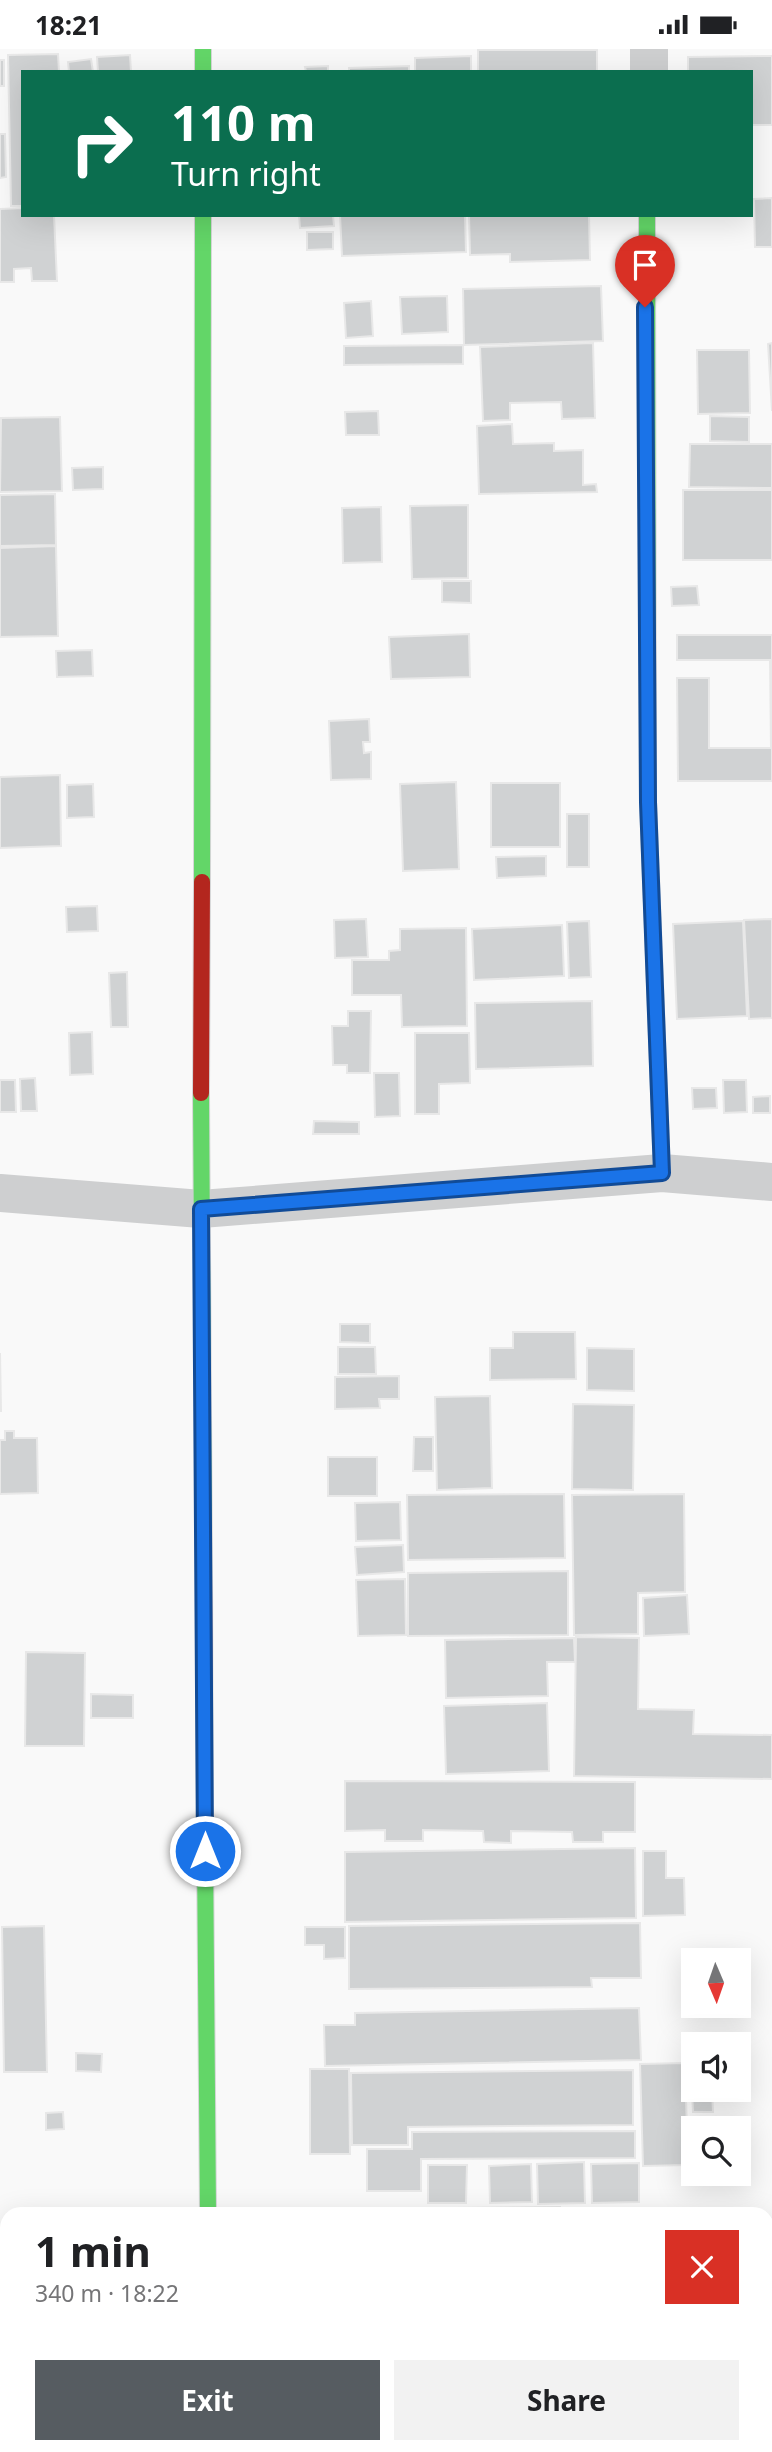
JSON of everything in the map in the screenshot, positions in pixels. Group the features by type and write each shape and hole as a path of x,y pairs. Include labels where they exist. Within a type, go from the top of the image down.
{"street":[{"path":"203,49 203,70"},
{"path":"649,49 649,70"},
{"path":"203,217 201,1209 208,2207"},
{"path":"647,217 648,802 662,1173"},
{"path":"0,1193 201,1209 662,1173 772,1182"}],"building":[{"path":"478,50 597,50 597,70 478,70"},
{"path":"58,54 59,70 21,70 21,206 11,206 8,55"},
{"path":"130,55 131,70 98,70 97,57"},
{"path":"471,56 471,70 415,70 415,58"},
{"path":"772,56 772,125 753,125 753,70 688,70 688,57"},
{"path":"91,59 93,70 69,70 68,62"},
{"path":"0,60 4,60 4,86 0,86"},
{"path":"328,66 328,70 306,70 305,67"},
{"path":"409,66 409,70 349,70"},
{"path":"0,134 5,134 6,177 0,178"},
{"path":"772,198 772,247 755,247 754,199"},
{"path":"21,208 21,217 54,217 57,281 32,281 31,268 14,269 14,282 0,282 0,209"},
{"path":"299,217 333,217 334,226 300,228"},
{"path":"340,217 465,217 466,252 342,256"},
{"path":"469,217 589,217 590,260 510,262 510,254 470,255"},
{"path":"307,232 333,232 333,249 307,250"},
{"path":"601,286 603,341 464,345 463,289"},
{"path":"447,296 448,332 402,334 400,297"},
{"path":"371,301 373,336 346,338 344,303"},
{"path":"593,343 595,418 562,419 561,402 510,403 510,420 483,421 480,347"},
{"path":"772,343 772,411 768,344"},
{"path":"463,345 463,364 344,365 344,346"},
{"path":"697,350 749,350 750,413 698,414"},
{"path":"378,411 379,435 346,435 345,412"},
{"path":"710,416 749,417 749,442 710,441"},
{"path":"60,417 62,491 0,492 1,418"},
{"path":"512,424 513,444 554,443 554,451 583,450 583,485 596,484 597,492 479,494 477,426"},
{"path":"690,444 772,444 772,488 689,487"},
{"path":"103,467 103,489 73,490 72,468"},
{"path":"683,490 772,490 772,560 683,560"},
{"path":"55,494 56,545 0,546 0,495"},
{"path":"468,505 468,578 412,579 410,506"},
{"path":"381,507 382,562 343,563 342,508"},
{"path":"56,546 58,636 0,637 0,548"},
{"path":"442,581 471,581 471,603 442,602"},
{"path":"697,586 699,605 672,606 671,587"},
{"path":"469,634 470,677 391,679 389,637"},
{"path":"677,635 772,635 772,781 678,781 677,678 709,678 709,748 771,748 770,660 677,660"},
{"path":"92,650 93,676 57,677 56,651"},
{"path":"369,719 370,742 363,742 364,753 371,752 371,779 331,780 329,721"},
{"path":"60,775 61,846 0,848 0,777"},
{"path":"456,782 459,869 403,871 400,784"},
{"path":"491,783 560,783 560,847 491,847"},
{"path":"93,784 94,817 67,818 67,785"},
{"path":"567,814 589,814 589,867 567,867"},
{"path":"546,856 546,876 497,878 496,857"},
{"path":"97,906 98,931 67,932 66,907"},
{"path":"366,919 368,957 335,958 334,920"},
{"path":"772,919 772,1018 749,1019 744,920"},
{"path":"589,921 591,977 569,978 567,922"},
{"path":"743,921 747,1016 677,1019 673,924"},
{"path":"562,925 564,976 474,980 472,929"},
{"path":"466,928 467,1026 402,1027 401,995 352,995 352,960 389,960 389,951 400,950 400,929"},
{"path":"127,972 128,1027 111,1027 109,973"},
{"path":"592,1001 593,1066 476,1069 475,1003"},
{"path":"348,1011 371,1011 370,1073 347,1073 347,1065 333,1065 332,1026 348,1026"},
{"path":"92,1032 93,1074 70,1075 69,1033"},
{"path":"415,1033 469,1033 470,1083 439,1084 439,1114 415,1114"},
{"path":"374,1073 399,1073 400,1116 375,1117"},
{"path":"35,1078 37,1111 21,1111 20,1079"},
{"path":"0,1080 15,1080 16,1112 0,1112"},
{"path":"723,1080 746,1080 747,1112 724,1113"},
{"path":"692,1088 716,1088 717,1108 693,1109"},
{"path":"770,1096 770,1113 753,1113 753,1097"},
{"path":"314,1121 359,1122 359,1134 313,1134"},
{"path":"340,1324 370,1324 370,1343 340,1342"},
{"path":"513,1332 575,1332 576,1379 490,1380 490,1348 513,1348"},
{"path":"338,1347 375,1347 376,1374 338,1374"},
{"path":"587,1348 634,1349 634,1391 587,1390"},
{"path":"399,1376 399,1399 379,1399 380,1408 335,1409 335,1377"},
{"path":"490,1396 492,1488 437,1490 435,1397"},
{"path":"573,1404 634,1405 633,1490 572,1489"},
{"path":"5,1431 14,1431 14,1438 37,1438 38,1493 0,1494 0,1440 5,1440"},
{"path":"414,1437 433,1437 433,1471 413,1471"},
{"path":"328,1457 377,1457 377,1496 328,1496"},
{"path":"564,1494 565,1558 408,1560 407,1495"},
{"path":"684,1494 685,1592 638,1593 638,1634 574,1635 572,1495"},
{"path":"400,1502 401,1540 356,1541 355,1503"},
{"path":"403,1545 404,1572 357,1575 355,1547"},
{"path":"568,1571 568,1635 408,1636 408,1573"},
{"path":"405,1579 406,1635 358,1636 356,1580"},
{"path":"687,1595 689,1634 644,1636 643,1598"},
{"path":"576,1637 639,1638 638,1709 694,1710 693,1734 772,1735 772,1779 574,1776"},
{"path":"574,1638 575,1662 547,1662 548,1696 446,1698 445,1640"},
{"path":"26,1652 85,1653 84,1746 25,1746"},
{"path":"91,1694 133,1695 133,1718 91,1718"},
{"path":"547,1703 549,1771 446,1774 444,1706"},
{"path":"345,1781 635,1782 635,1832 603,1832 603,1842 573,1842 572,1832 511,1831 511,1843 484,1842 483,1831 423,1830 423,1841 385,1841 385,1830 345,1831"},
{"path":"635,1848 636,1918 345,1922 345,1852"},
{"path":"643,1851 666,1851 666,1878 684,1878 685,1915 643,1916"},
{"path":"640,1923 641,1978 591,1978 592,1987 349,1989 349,1926"},
{"path":"44,1926 47,2072 4,2072 2,1927"},
{"path":"305,1927 345,1927 345,1958 324,1959 324,1945 305,1945"},
{"path":"639,2008 641,2060 325,2066 324,2025 355,2025 355,2013"},
{"path":"76,2053 102,2054 101,2072 76,2071"},
{"path":"681,2063 681,2102 686,2102 687,2116 681,2116 681,2165 643,2166 640,2064"},
{"path":"310,2069 349,2069 350,2154 310,2154"},
{"path":"633,2070 633,2125 408,2127 408,2145 352,2145 351,2073"},
{"path":"692,2102 713,2102 713,2112 693,2112"},
{"path":"63,2112 64,2129 46,2130 46,2113"},
{"path":"635,2131 635,2158 421,2159 421,2191 367,2191 367,2149 412,2149 412,2132"},
{"path":"584,2162 585,2203 538,2204 537,2164"},
{"path":"639,2163 639,2202 592,2203 591,2164"},
{"path":"531,2164 532,2202 490,2203 489,2166"},
{"path":"428,2165 467,2165 466,2203 428,2203"}],"traffic: fast":[{"path":"203,49 203,70"},
{"path":"202,882 203,217"},
{"path":"647,217 648,802 653,930"},
{"path":"201,1093 204,1573"},
{"path":"205,1851 208,2207"}],"traffic: slow":[{"path":"653,930 662,1173"}],"traffic: jam":[{"path":"201,1093 202,882"},
{"path":"204,1573 205,1851"}],"route":[{"path":"205,1851 201,1209 662,1173 648,802 645,307"}]}
